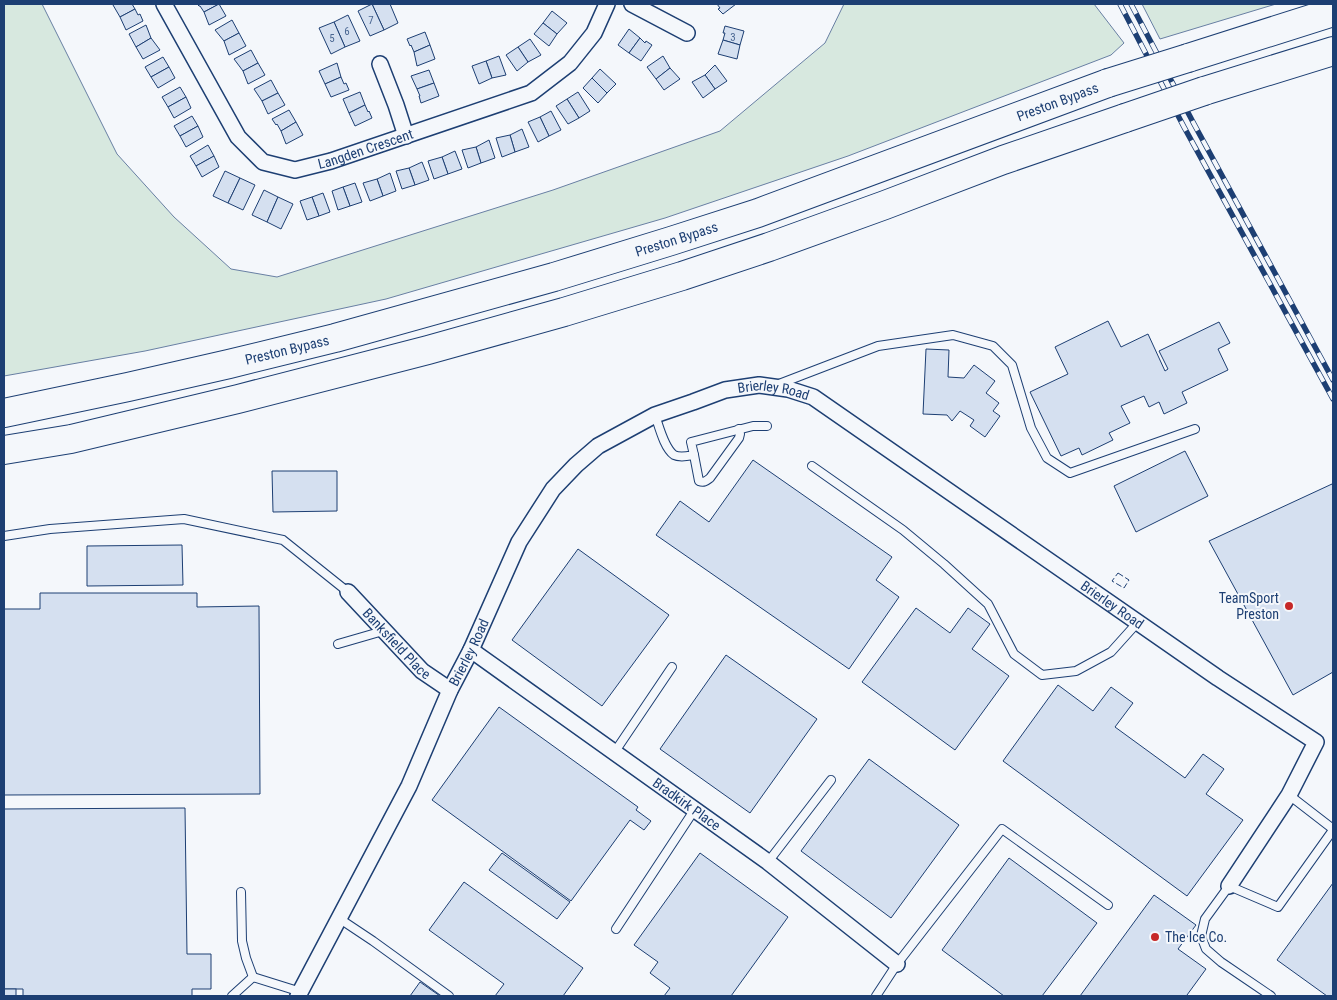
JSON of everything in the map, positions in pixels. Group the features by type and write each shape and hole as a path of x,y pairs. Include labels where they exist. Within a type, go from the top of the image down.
{"highway":[{"name":"Preston Bypass","path":"4,413 128,387 336,338 554,277 758,213 1108,84 1333,12"},
{"path":"4,450 71,440 428,350 564,312 769,247 1003,160 1204,91 1333,51"}],"street":[{"name":"Langden Crescent","path":"164,4 238,137 263,162 295,170 331,162 531,94 570,63 594,33 608,4"},
{"path":"632,4 687,33"},
{"path":"380,64 406,136"},
{"name":"Brierley Road","path":"299,994 410,786 450,690 471,650 519,542 553,489 598,446 655,415 725,390 759,385 788,389 813,397 1218,678 1316,742 1289,795 1229,886"},
{"name":"Banksfield Place","path":"348,592 422,672 450,690"},
{"name":"Bradkirk Place","path":"471,650 768,862 897,964"}],"lane":[{"path":"772,387 878,346 953,335 993,346 1012,365 1031,428 1046,458 1070,473 1195,429"},
{"path":"655,415 666,445 670,450 675,455 694,455"},
{"path":"740,429 739,438 710,478 705,482 699,481 691,442 740,429 753,426 767,426"},
{"path":"812,466 903,530 944,564 988,604 1014,654 1042,675 1076,671 1111,652 1138,622"},
{"path":"4,536 50,529 184,519 283,540 348,592"},
{"path":"338,644 384,631"},
{"path":"614,753 672,667"},
{"path":"768,862 831,780"},
{"path":"1271,996 1221,962 1206,949 1201,936 1205,919 1229,886 1278,907 1333,829 1289,795"},
{"path":"616,929 695,809"},
{"path":"876,996 897,964 1002,829 1108,905"},
{"path":"241,892 242,941 253,977 299,994"},
{"path":"340,919 449,996"},
{"path":"232,996 253,977"}],"shaded area":[{"path":"4,4 42,4 117,154 174,217 231,269 277,277 553,190 720,131 825,43 844,4 1094,4 1124,43 1111,55 848,156 665,218 386,299 145,351 4,376"},
{"path":"1142,4 1276,4 1160,39"}],"building":[{"path":"114,4 132,4 135,9 120,17"},
{"path":"197,4 219,4 204,12"},
{"path":"219,4 226,16 209,25 204,12"},
{"path":"372,4 390,4 398,23 384,30"},
{"path":"372,4 384,30 370,36 358,11"},
{"path":"717,4 736,4 723,14 718,9 720,8"},
{"path":"135,9 143,21 126,30 120,17"},
{"path":"552,11 567,23 557,34 543,23"},
{"path":"348,15 360,41 345,47 334,22"},
{"path":"232,20 239,33 224,41 215,30"},
{"path":"334,22 345,47 331,54 319,28"},
{"path":"543,23 557,34 549,46 534,34"},
{"path":"146,25 151,38 136,47 129,34"},
{"path":"725,26 744,31 740,45 723,40"},
{"path":"629,29 640,38 629,53 618,45"},
{"path":"425,32 430,45 414,52 407,39"},
{"path":"239,33 246,46 229,55 224,41"},
{"path":"151,38 160,50 143,59 136,47"},
{"path":"640,38 645,43 646,41 652,45 641,61 629,53"},
{"path":"530,39 541,55 528,62 518,47"},
{"path":"723,40 740,45 737,59 718,54"},
{"path":"430,45 435,59 417,66 414,52"},
{"path":"518,47 528,62 517,71 506,55"},
{"path":"251,50 258,63 243,71 234,59"},
{"path":"499,56 506,75 492,78 486,61"},
{"path":"663,56 670,68 656,79 647,67"},
{"path":"163,57 169,67 151,77 145,67"},
{"path":"486,61 492,78 479,84 472,66"},
{"path":"258,63 265,75 248,84 243,71"},
{"path":"337,63 341,77 325,84 319,71"},
{"path":"715,65 727,81 715,89 705,75"},
{"path":"169,67 175,78 158,88 151,77"},
{"path":"670,68 680,79 664,90 656,79"},
{"path":"600,69 616,84 607,93 592,78"},
{"path":"429,70 434,83 417,89 411,76"},
{"path":"705,75 715,89 703,98 692,82"},
{"path":"341,77 349,90 331,97 325,84"},
{"path":"592,78 607,93 598,103 583,88"},
{"path":"271,80 278,93 262,101 254,89"},
{"path":"434,83 439,96 421,103 417,89"},
{"path":"180,87 186,97 168,107 162,97"},
{"path":"360,92 365,105 349,113 343,99"},
{"path":"578,92 590,111 579,118 567,99"},
{"path":"278,93 285,105 268,114 262,101"},
{"path":"186,97 191,108 174,118 168,107"},
{"path":"567,99 579,118 568,124 556,106"},
{"path":"365,105 372,118 355,126 349,113"},
{"path":"289,110 296,122 281,131 272,119"},
{"path":"551,111 561,130 549,136 540,117"},
{"path":"192,116 198,126 180,136 174,126"},
{"path":"540,117 549,136 538,142 528,122"},
{"path":"296,122 303,135 286,144 281,131"},
{"path":"198,126 203,137 186,147 180,136"},
{"path":"522,129 529,147 515,152 510,135"},
{"path":"510,135 515,152 502,157 496,138"},
{"path":"489,140 495,158 481,163 476,147"},
{"path":"208,145 214,156 196,166 190,156"},
{"path":"476,147 481,163 468,168 462,150"},
{"path":"455,151 462,169 448,174 442,157"},
{"path":"214,156 219,167 202,177 196,166"},
{"path":"442,157 448,174 434,179 428,161"},
{"path":"422,162 429,180 415,185 409,168"},
{"path":"409,168 415,185 402,189 396,171"},
{"path":"225,171 240,178 228,203 213,196"},
{"path":"390,173 396,191 383,196 377,179"},
{"path":"240,178 255,185 243,210 228,203"},
{"path":"377,179 383,196 370,201 363,183"},
{"path":"355,183 362,202 350,206 343,187"},
{"path":"343,187 350,206 338,210 332,191"},
{"path":"264,190 278,197 267,222 252,215"},
{"path":"323,193 330,212 319,216 312,197"},
{"path":"278,197 293,204 281,229 267,222"},
{"path":"312,197 319,216 307,220 300,201"},
{"path":"1108,321 1121,347 1148,334 1165,371 1168,369 1159,351 1219,322 1230,343 1218,349 1228,370 1182,392 1187,403 1164,414 1159,402 1149,407 1144,396 1121,406 1130,423 1109,433 1113,440 1082,455 1079,448 1061,456 1030,392 1068,374 1055,347"},
{"path":"926,349 949,350 948,377 964,378 974,365 995,381 986,393 999,403 993,411 1000,416 985,437 970,426 974,420 960,411 952,421 947,415 923,414"},
{"path":"1185,451 1208,496 1136,532 1114,486"},
{"path":"753,460 892,557 876,580 899,597 849,669 656,535 680,501 709,522"},
{"path":"272,471 337,471 337,511 273,512"},
{"name":"TeamSport Preston","path":"1332,484 1333,672 1293,695 1209,541"},
{"path":"182,545 183,585 87,586 87,546"},
{"path":"578,549 669,615 602,706 512,640"},
{"path":"40,593 197,593 197,607 259,606 260,794 4,795 4,609 40,609"},
{"path":"916,608 950,633 968,608 990,624 972,649 1009,676 955,750 862,682"},
{"path":"726,655 817,719 750,813 660,749"},
{"path":"1058,685 1093,711 1111,687 1133,703 1115,727 1185,778 1203,754 1224,769 1206,794 1243,820 1187,896 1003,761"},
{"path":"499,707 638,807 636,810 651,821 644,830 630,820 571,901 432,800"},
{"path":"869,759 959,825 891,918 801,851"},
{"path":"185,808 187,954 211,954 211,989 192,989 192,996 23,996 23,989 4,989 4,809"},
{"path":"502,853 570,902 557,919 489,870"},
{"path":"700,853 788,917 731,996 664,996 670,988 650,973 658,962 634,945"},
{"path":"1009,858 1097,923 1042,996 1004,996 942,950"},
{"path":"464,882 583,968 563,996 495,996 504,984 429,930"},
{"path":"1333,883 1333,996 1327,996 1277,960"},
{"name":"The Ice Co.","path":"1154,895 1196,925 1178,949 1206,969 1188,996 1080,996"},
{"path":"420,982 440,996 410,996"},
{"path":"4,989 16,989 16,996 4,996"}],"railway":[{"path":"1120,4 1184,127 1333,399"},
{"path":"1131,4 1333,380"}],"fence":[{"path":"1118,573 1129,580 1124,588 1112,581 1118,573"}],"place":[{"name":"TeamSport Preston","path":"1289,606"},
{"name":"The Ice Co.","path":"1155,937"}]}
